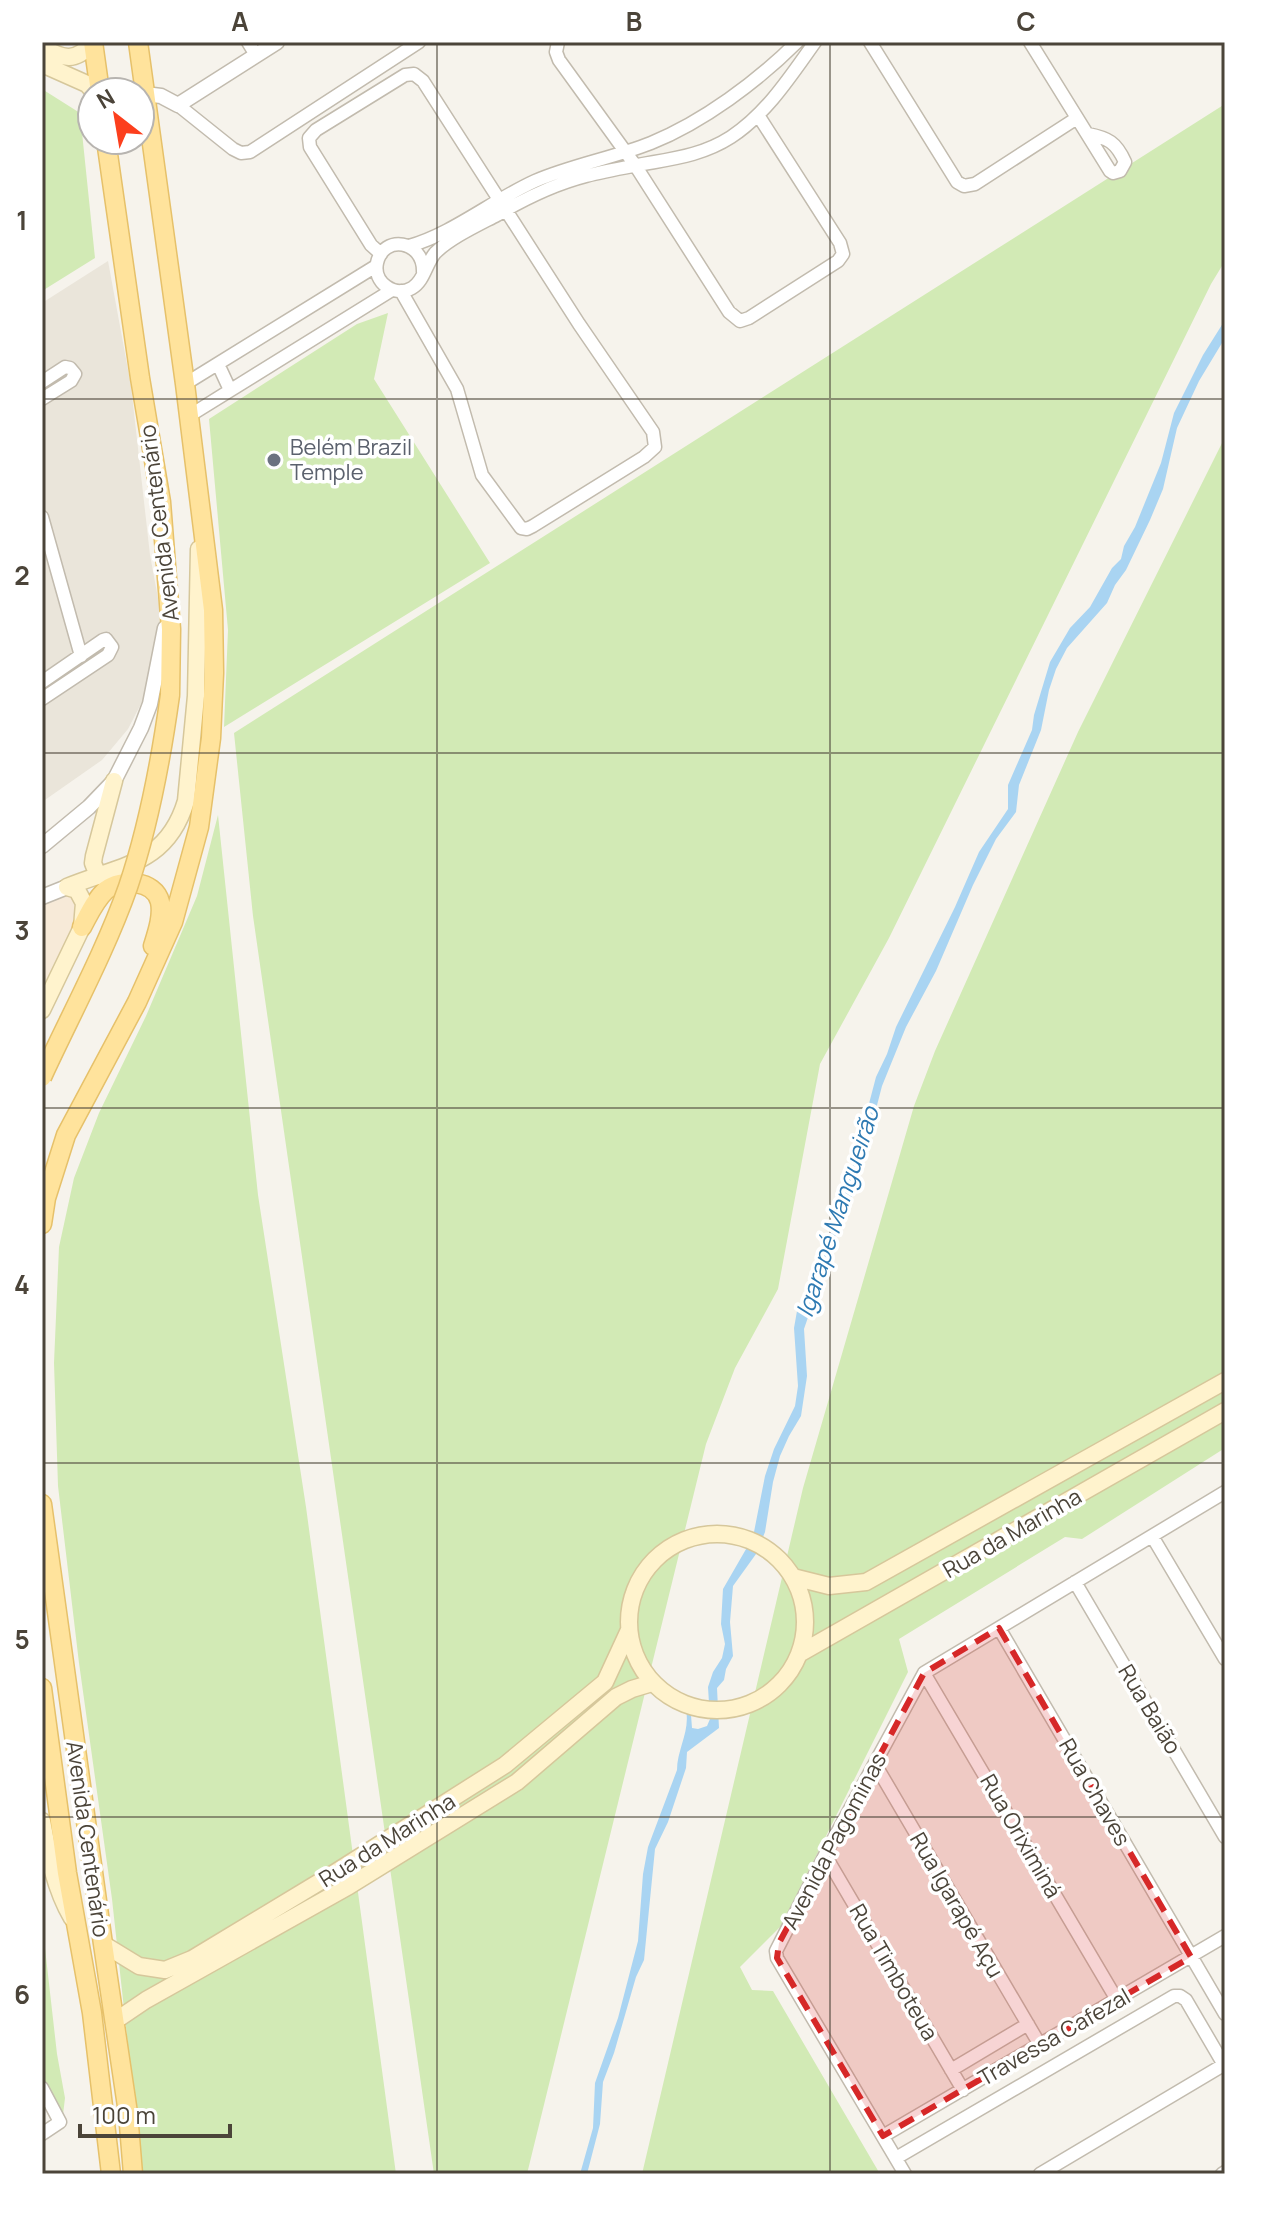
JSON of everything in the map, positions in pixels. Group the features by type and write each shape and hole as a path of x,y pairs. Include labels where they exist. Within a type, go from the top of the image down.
{"main road":[{"path":"42,47 59,55 74,57 93,42"},
{"path":"93,42 96,76"},
{"name":"Avenida Centenário","path":"138,42 143,76"},
{"path":"42,64 76,78"},
{"name":"Avenida Centenário","path":"42,1077 99,956 127,887 158,775 170,695 170,608 161,502 108,156"},
{"name":"Avenida Centenário","path":"42,1224 46,1198 66,1135 137,1002 173,922 199,827 211,738 213,610 154,156"},
{"name":"Avenida Centenário","path":"98,876 140,860 167,840 177,826 186,801 196,696 200,508"},
{"path":"67,887 98,876 94,856 114,781"},
{"path":"42,1010 95,903 104,892 123,882 147,887 157,896 160,904 157,933 137,1002"},
{"path":"67,887 77,890 84,903 82,927"},
{"name":"Rua da Marinha","path":"793,1577 829,1586 866,1582 1225,1381"},
{"name":"Rua da Marinha","path":"799,1654 1225,1411"},
{"name":"Avenida Centenário","path":"42,1504 128,2113 133,2174"},
{"path":"708,1534 749,1540 766,1549 793,1577 801,1595 805,1635 790,1671 769,1693 743,1707 704,1710 667,1696 640,1667 632,1649 629,1630 629,1610 634,1591 643,1573 656,1558 674,1545 708,1534"},
{"name":"Rua da Marinha","path":"103,1944 139,1966 165,1970 192,1959 505,1765 605,1682 629,1630"},
{"name":"Rua da Marinha","path":"115,2021 146,2000 349,1886 517,1782 616,1697 652,1683"},
{"name":"Avenida Centenário","path":"42,1688 67,1873 92,2013 111,2174"},
{"path":"42,1821 47,1850 65,1906 78,1929"}],"street":[{"path":"178,105 252,48 277,42"},
{"path":"156,95 178,105 237,151 246,153 419,42"},
{"path":"558,42 556,52 559,60 635,165 731,315 740,321 838,261 843,254 840,243 758,115"},
{"path":"189,416 354,313 396,291 413,287 438,251 535,181 653,142 718,106 775,64 797,42"},
{"path":"409,246 502,205 582,177 697,154 729,139 776,97 815,42"},
{"path":"870,42 957,182 964,186 975,184 1077,118"},
{"path":"1030,42 1088,134"},
{"path":"414,74 421,79 502,205 653,432 655,447 644,457 527,529 521,528 482,475 457,389 396,291 386,287 378,278 378,260 371,245 308,142 310,135 405,75 414,74"},
{"path":"185,384 339,290 378,260 390,246 409,246 422,259 423,272"},
{"path":"339,290 354,313"},
{"path":"218,364 230,390"},
{"path":"42,382 65,367 75,374 73,379 42,399"},
{"path":"42,517 81,656"},
{"path":"42,846 89,807 114,781 150,704 170,608"},
{"path":"42,682 100,641 104,639 110,644 108,655 42,699"},
{"path":"42,897 67,887"},
{"path":"924,1673 1224,1495"},
{"path":"1152,1536 1225,1659"},
{"name":"Rua Baião","path":"1075,1582 1225,1837"},
{"name":"Rua Chaves","path":"999,1628 1225,2014"},
{"name":"Avenida Pagominas","path":"905,2174 777,1958 779,1943 924,1673"},
{"name":"Rua Oriximiná","path":"924,1673 1117,2000"},
{"name":"Rua Igarapé Açu","path":"875,1764 1040,2045"},
{"name":"Rua Timboteua","path":"825,1855 963,2090"},
{"name":"Travessa Cafezal","path":"883,2136 1225,1936"},
{"name":"Travessa Cafezal","path":"896,2158 1174,1996 1186,2000 1225,2064"},
{"path":"951,2070 1028,2024"},
{"path":"1040,2174 1225,2064"},
{"path":"42,2088 60,2122 42,2134"}],"highlighted area":[{"path":"999,1628 1191,1957 883,2136 777,1958 779,1943 924,1673"}],"shaded area":[{"path":"108,261 131,386 150,555 162,620 145,696 128,729 102,760 42,802 42,303"},
{"path":"42,892 74,894 82,917 42,1017"}],"green space":[{"path":"42,89 76,110 76,156 84,156 95,258 42,291"},
{"path":"1225,104 1225,261 889,938 820,1064 778,1289 735,1368 706,1444 527,2174 434,2174 253,916 234,733"},
{"path":"388,313 374,379 490,563 224,727 228,630 209,419 357,324"},
{"path":"1225,437 1225,1448 1082,1539 1065,1537 899,1639 908,1672 781,1926 740,1967 752,1990 773,1991 880,2174 642,2174 803,1488 914,1106 935,1051 1078,732"},
{"path":"218,815 258,1195 306,1507 396,2174 142,2174 112,1899 58,1486 54,1363 59,1247 74,1178 99,1113 146,1016 197,896"},
{"path":"42,1922 65,2098 62,2123 42,2106"}],"water":[{"name":"Igarapé Mangueirão","path":"1225,320 1225,338 1199,381 1177,428 1163,489 1150,520 1107,603 1067,648 1056,669 1041,730 1019,785 1016,812 996,839 973,885 936,971 906,1027 882,1086 856,1186 804,1329 807,1376 801,1416 780,1456 765,1532 756,1554 733,1586 730,1622 733,1656 724,1680 717,1688 719,1728 687,1752 686,1768 668,1822 655,1849 644,1960 603,2082 600,2124 587,2174 580,2174 593,2128 595,2083 618,2018 638,1941 648,1847 677,1770 686,1731 685,1706 691,1715 692,1728 707,1726 710,1719 708,1687 725,1644 721,1624 723,1589 753,1537 765,1476 795,1406 798,1386 794,1328 797,1311 814,1278 846,1191 876,1077 896,1027 979,852 1008,809 1008,785 1032,730 1050,662 1070,628 1090,607 1112,568 1121,559 1161,463 1174,413 1203,355"}],"place":[{"name":"Belém Brazil Temple","path":"274,460"}]}
